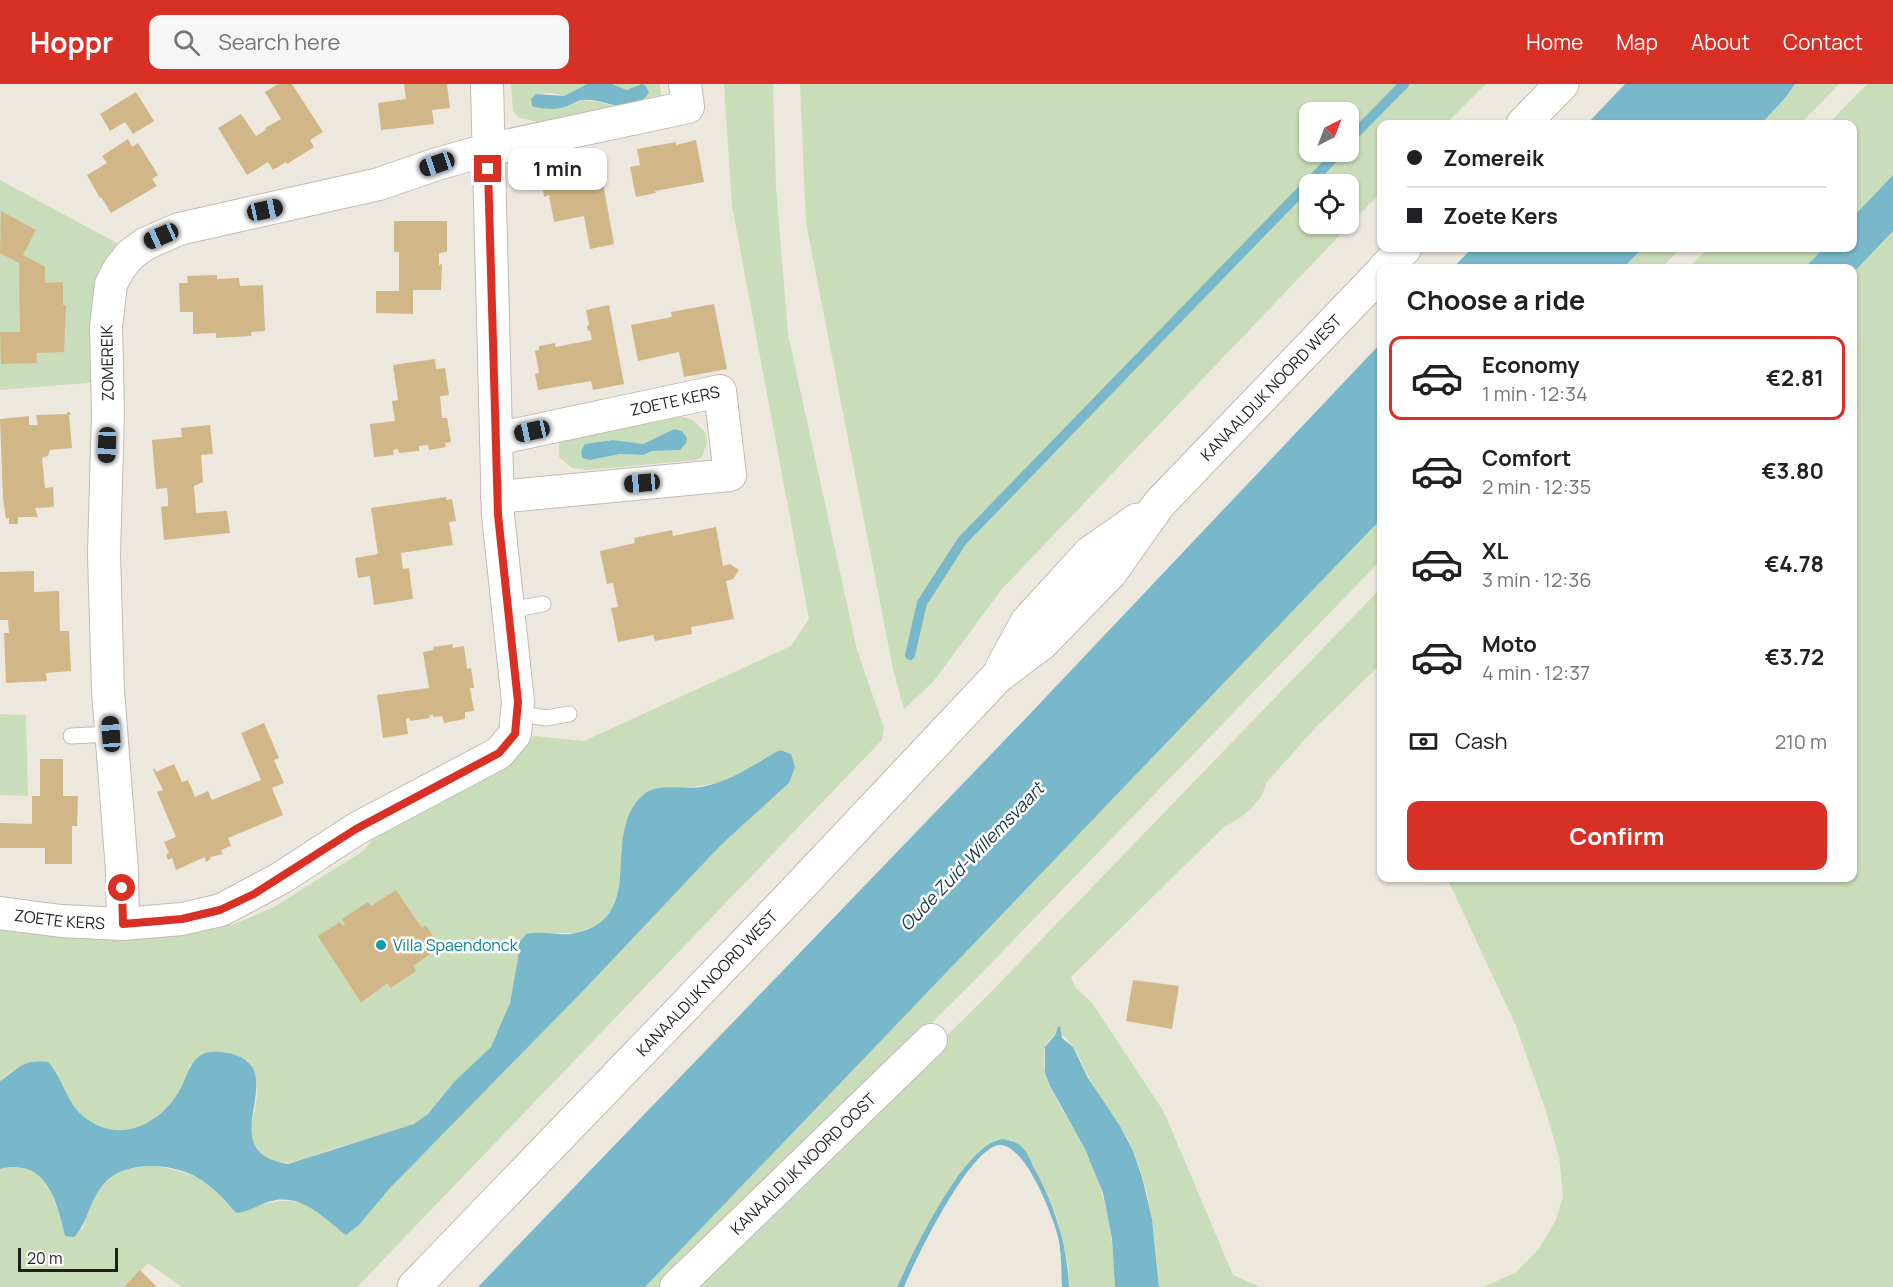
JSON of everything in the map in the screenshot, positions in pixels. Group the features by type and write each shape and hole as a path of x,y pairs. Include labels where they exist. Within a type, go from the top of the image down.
{"main road":[{"path":"1527,120 1562,84"},
{"path":"1389,264 1401,252"},
{"name":"KANAALDIJK NOORD WEST","path":"414,1287 786,901 997,677 1042,644 1111,572 1159,504 1377,277"}],"street":[{"name":"ZOETE KERS","path":"0,913 62,921 123,924 182,919 220,910 254,894 356,829 499,753 515,734 516,675 498,497 486,84"},
{"path":"488,150 688,107 685,84"},
{"name":"ZOMEREIK","path":"123,924 122,870 111,734 104,554 108,412 106,327 111,284 119,268 130,255 145,244 179,229 379,184 437,164 488,150"},
{"name":"ZOETE KERS","path":"496,439 720,391 730,475 498,497"},
{"name":"KANAALDIJK NOORD OOST","path":"676,1287 931,1040"}],"lane":[{"path":"509,610 543,604"},
{"path":"517,713 546,718 569,714"},
{"path":"71,736 111,734"}],"green space":[{"path":"511,84 587,84 564,96 553,93 536,94 531,99 532,105 538,108 563,108 583,100 618,107 627,90 612,84 660,84 661,95 657,102 548,125 518,117 513,111"},
{"path":"724,84 773,84 776,187 788,334 857,650 884,728 882,740 357,1287 182,1287 148,1263 125,1287 0,1287 0,1169 16,1167 28,1169 38,1176 53,1196 65,1236 83,1228 94,1198 113,1177 125,1170 154,1166 198,1178 236,1213 285,1201 305,1204 315,1209 337,1229 359,1225 390,1188 583,991 721,845 789,783 767,757 738,775 718,783 644,794 625,824 617,903 596,925 576,933 558,933 519,943 511,998 497,1038 490,1048 451,1086 429,1113 418,1122 402,1129 303,1159 277,1162 269,1159 261,1154 252,1142 251,1130 257,1086 255,1075 247,1060 190,1065 179,1092 168,1107 146,1124 120,1131 108,1130 82,1115 70,1100 56,1071 12,1070 0,1081 0,922 181,928 232,925 274,907 363,851 385,824 500,768 534,736 584,741 791,646 809,619 732,206"},
{"path":"800,84 1486,84 1450,120 1377,120 1377,196 1359,215 1359,174 1299,174 1299,234 1341,234 1002,589 933,682 904,709 893,669 806,223"},
{"path":"1795,84 1839,84 1804,120 1765,120"},
{"path":"1867,84 1893,84 1893,175 1857,213 1857,120 1832,120"},
{"path":"0,180 126,248 99,382 0,390"},
{"path":"1893,231 1893,1287 1483,1287 1517,1272 1540,1247 1556,1220 1563,1196 1559,1157 1545,1108 1516,1026 1449,882 1857,882 1857,269"},
{"path":"1639,252 1677,252 1665,264 1627,264"},
{"path":"1704,252 1820,252 1808,264 1692,264"},
{"path":"676,415 693,420 706,433 707,444 702,457 696,460 587,470 572,468 559,457 559,444 565,438","holes":["674,429 680,450 652,451 643,455 620,454 590,460 585,444 613,440 643,444"]},
{"path":"1377,523 1377,564 973,982 664,1287 645,1287"},
{"path":"1377,592 1377,668 1317,726 1266,783 1261,796 1251,809 1225,826 1071,977 1075,987 1092,1003 1164,1112 1233,1275 1260,1287 1159,1287 1151,1212 1136,1157 1125,1134 1091,1082 1072,1045 1056,1029 1045,1048 1045,1071 1056,1099 1085,1149 1098,1182 1111,1234 1115,1287 1069,1287 1068,1264 1056,1214 1012,1140 989,1144 977,1153 964,1168 937,1209 897,1287 691,1287 987,996"},
{"path":"0,714 26,715 28,796 0,795"}],"water":[{"path":"587,84 612,84 627,90 642,84 646,86 649,93 641,101 624,106 591,100 580,101 557,109 532,106 531,99 536,94 564,96"},
{"path":"1625,84 1795,84 1765,120 1591,120"},
{"path":"1893,175 1893,231 1857,269 1857,264 1808,264 1820,252 1857,252 1857,213"},
{"path":"1468,252 1639,252 1627,264 1457,264"},
{"name":"Oude Zuid-Willemsvaart","path":"1377,347 1377,523 645,1287 478,1287 1027,717"},
{"path":"674,429 682,431 687,438 680,450 652,451 643,455 620,454 590,460 582,458 581,451 585,444 613,440 643,444"},
{"path":"780,750 791,754 795,767 789,783 721,845 583,991 390,1188 359,1225 346,1235 306,1205 287,1200 276,1200 236,1213 219,1194 198,1178 175,1169 149,1166 135,1167 112,1177 98,1191 79,1231 74,1237 65,1236 53,1196 39,1176 28,1169 16,1167 0,1169 0,1081 22,1065 40,1061 48,1062 53,1068 72,1103 82,1115 108,1129 121,1130 147,1123 159,1115 178,1093 190,1068 201,1055 212,1052 232,1054 249,1063 256,1077 251,1128 254,1144 265,1157 288,1164 414,1124 428,1114 454,1082 491,1047 510,1003 519,943 526,934 576,933 598,924 611,910 618,893 624,831 630,812 643,795 656,789 712,785 742,772"},
{"path":"1060,1026 1062,1038 1073,1047 1088,1078 1120,1126 1133,1151 1152,1219 1159,1287 1115,1287 1112,1239 1103,1193 1085,1149 1045,1073 1045,1047"},
{"path":"1002,1139 1016,1143 1025,1150 1048,1197 1063,1240 1069,1287 1062,1287 1061,1256 1055,1227 1035,1180 1016,1153 1005,1146 995,1146 983,1154 956,1188 919,1254 904,1287 897,1287 949,1189 976,1155 989,1144"}],"building":[{"path":"278,84 292,84 323,132 310,140 314,147 287,164 286,162 273,170 268,162 247,175 218,128 241,114 256,136 281,119 265,92"},
{"path":"404,84 447,84 450,108 432,110 434,124 381,130 378,103 406,99"},
{"path":"136,92 154,121 133,134 125,122 110,131 100,114"},
{"path":"128,139 132,147 138,143 158,175 152,179 157,186 111,213 87,175 107,163 102,156"},
{"path":"696,140 704,182 636,197 630,167 640,165 637,149 676,142 676,145"},
{"path":"578,160 579,165 599,161 614,244 590,249 584,216 554,222 549,195 544,197 541,176 563,172 563,163"},
{"path":"1,211 36,230 23,255 45,267 45,283 63,282 63,305 66,305 64,352 37,353 37,363 1,364 0,332 20,332 19,263 0,253"},
{"path":"394,221 447,221 447,252 439,253 439,265 442,264 441,290 413,290 413,314 376,313 376,291 399,291 399,252 394,252"},
{"path":"217,275 217,279 239,278 240,286 263,285 265,331 251,332 251,336 216,338 216,333 193,334 193,312 180,312 179,283 188,283 187,276"},
{"path":"714,304 727,369 684,377 679,352 638,361 631,325 672,317 671,312"},
{"path":"609,305 624,384 593,390 591,381 538,390 535,374 539,373 535,351 539,350 539,346 555,343 555,347 592,340 587,326 589,325 586,310"},
{"path":"435,359 436,369 445,368 449,395 440,396 442,418 447,418 451,442 445,443 446,447 429,450 428,445 419,446 419,451 399,453 398,449 393,450 394,455 374,457 370,424 395,421 392,401 398,400 393,365"},
{"path":"67,412 71,414 69,415 72,448 50,450 48,456 42,458 45,488 53,487 54,507 35,508 38,517 18,517 18,524 9,524 3,498 0,419 29,416 29,425 38,425 36,415 67,414"},
{"path":"210,425 213,454 201,455 203,482 194,486 196,513 227,511 230,533 164,540 161,507 168,506 167,488 156,489 152,440 182,437 181,428"},
{"path":"446,497 446,500 452,499 456,521 449,522 453,545 401,553 403,569 409,568 413,599 374,605 370,576 358,578 355,558 378,554 371,508"},
{"path":"716,527 723,566 730,564 739,570 733,579 726,581 734,619 691,627 692,634 655,641 653,635 618,642 611,608 618,607 613,583 607,584 600,551 635,543 634,538 672,530 673,536"},
{"path":"34,571 34,592 59,591 60,631 69,631 71,671 46,673 47,681 6,683 4,633 9,633 8,620 0,620 0,572"},
{"path":"453,644 453,648 464,646 467,669 471,668 474,688 470,688 474,711 465,712 465,719 444,723 442,716 429,715 430,718 410,721 409,718 406,719 408,734 383,738 377,695 429,688 423,652 434,650 433,647"},
{"path":"264,723 279,758 274,760 284,783 272,788 283,815 228,838 231,846 221,850 223,854 210,857 211,859 206,862 205,857 176,870 172,858 168,860 166,855 169,853 164,842 176,837 157,792 163,790 153,770 155,768 156,772 174,764 182,782 188,780 195,797 208,791 212,800 261,780 241,733"},
{"path":"40,759 63,759 63,796 78,796 77,826 72,826 72,864 45,864 45,848 0,848 0,823 32,824 32,796 40,796"},
{"name":"Villa Spaendonck","path":"396,890 422,928 426,925 440,947 413,966 416,971 391,988 387,983 361,1003 318,936 340,922 343,926 345,924 342,919 368,902 371,906"},
{"path":"1133,980 1179,986 1172,1029 1126,1021"},
{"path":"140,1270 157,1287 124,1287"}],"waterway":[{"path":"1359,130 1404,84"},
{"path":"910,655 922,603 962,541 1329,162"}],"place":[{"name":"Villa Spaendonck","path":"381,945"}],"route":[{"path":"122,888 123,924 182,919 220,910 281,878 375,818 471,770 499,753 515,734 518,702 516,666 498,515 488,169"}]}
